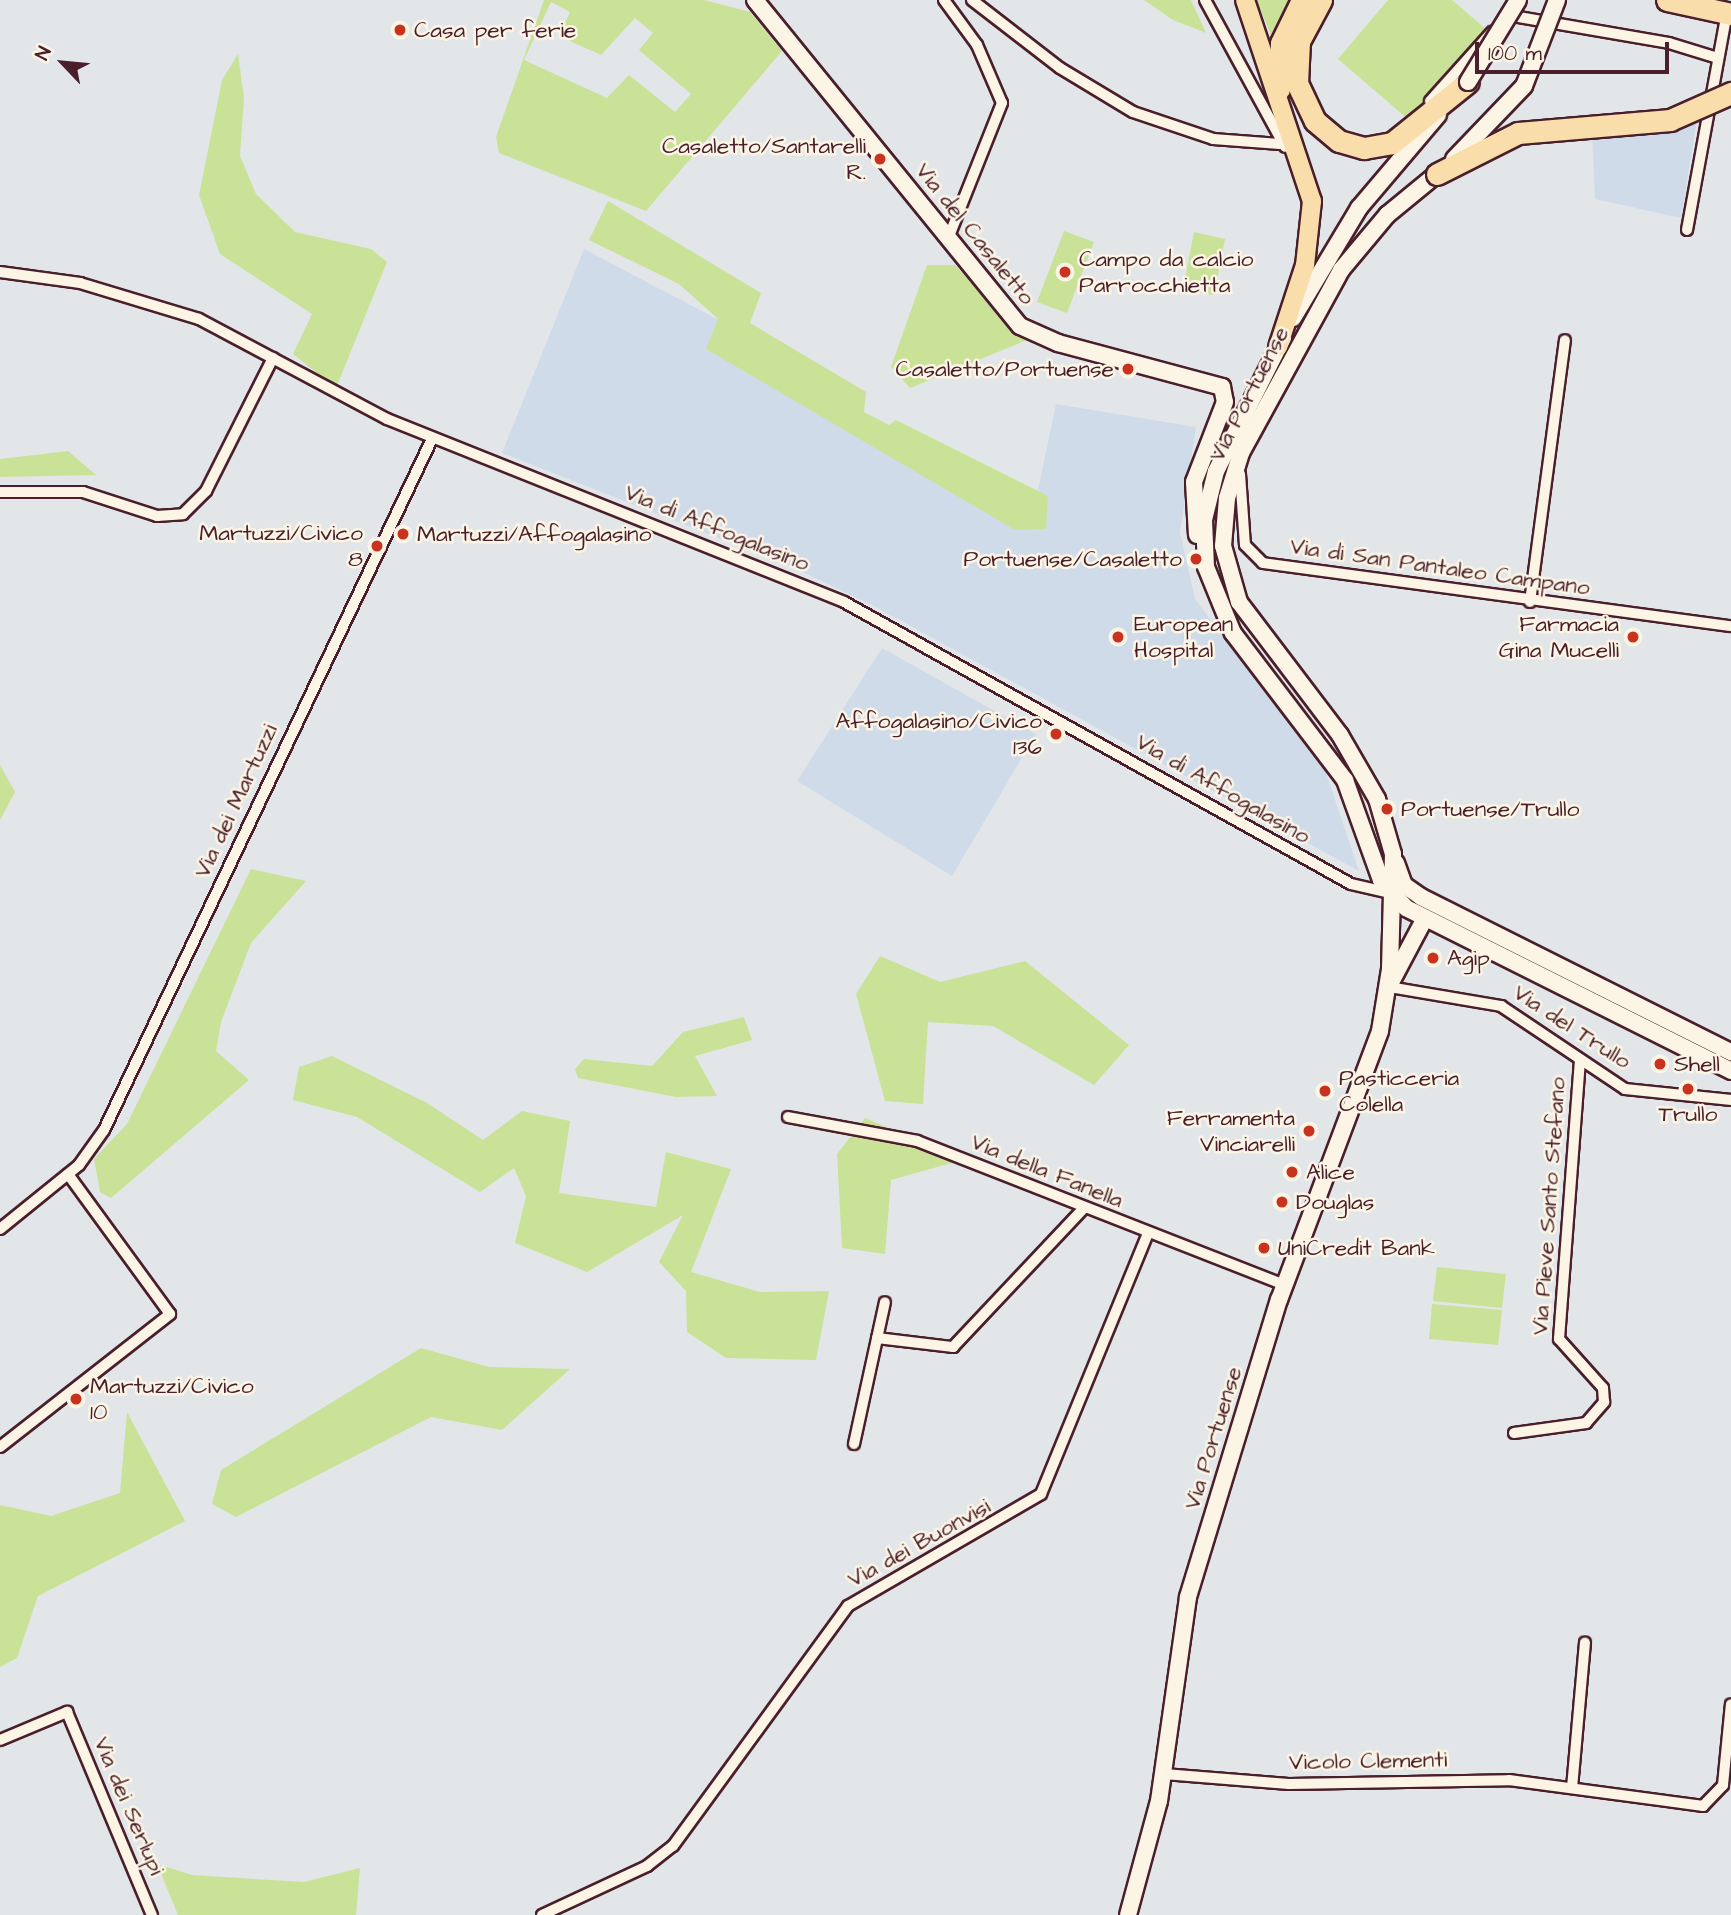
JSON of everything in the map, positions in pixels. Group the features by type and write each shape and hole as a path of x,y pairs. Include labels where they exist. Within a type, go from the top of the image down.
{"highway":[{"path":"1279,89 1281,43 1302,0"},
{"path":"1321,0 1299,41 1297,83 1315,121 1345,144 1392,143 1468,82"},
{"path":"1667,0 1729,13"},
{"path":"1437,174 1518,134 1670,120 1731,93"}],"main road":[{"name":"Via del Casaletto","path":"755,0 948,239 1028,331 1222,387 1225,402 1193,493 1204,555"},
{"path":"1244,0 1279,89 1303,160 1312,201 1310,243 1278,347"},
{"name":"Via Portuense","path":"1390,893 1345,780 1233,633 1204,555 1204,520 1216,471 1278,347 1333,247 1468,82 1518,0"},
{"name":"Via Portuense","path":"1128,1915 1164,1774 1188,1597 1285,1285 1376,1043 1389,987 1393,854 1359,763 1259,635 1235,594 1223,534 1241,453 1354,253 1524,86 1557,0"},
{"name":"Via del Trullo","path":"1393,854 1404,885 1421,897 1731,1052"},
{"name":"Via del Trullo","path":"1390,893 1421,897"},
{"name":"Via del Trullo","path":"1390,893 1425,918 1731,1071"},
{"name":"Via Portuense","path":"1389,987 1425,918"}],"street":[{"path":"944,0 983,55 1002,103 948,239"},
{"path":"972,0 1078,80 1142,116 1247,145 1280,144"},
{"path":"1205,0 1255,85 1280,144 1303,160"},
{"path":"1414,118 1513,12 1718,58"},
{"path":"1687,230 1718,58 1729,13"},
{"name":"Via di Affogalasino","path":"0,272 80,283 187,314 432,439 844,602 1351,884 1390,893"},
{"path":"1530,602 1565,340"},
{"path":"0,492 83,492 157,516 183,514 211,482 273,358"},
{"name":"Via dei Martuzzi","path":"0,1229 68,1174 104,1130 432,439"},
{"name":"Via di San Pantaleo Campano","path":"1241,453 1242,532 1246,550 1259,562 1530,602 1731,626"},
{"name":"Via del Trullo","path":"1389,987 1501,1006 1580,1061 1637,1093 1731,1100"},
{"name":"Via del Trullo","path":"1616,1014 1625,999"},
{"name":"Via Pieve Santo Stefano","path":"1514,1433 1586,1423 1604,1402 1603,1388 1559,1339 1580,1061"},
{"name":"Via della Fanella","path":"788,1117 917,1141 1147,1234 1285,1285"},
{"path":"0,1447 170,1314 68,1174"},
{"path":"877,1338 953,1347 1085,1207"},
{"name":"Via dei Buonvisi","path":"542,1915 647,1867 673,1846 848,1606 1037,1498 1051,1479 1147,1234"},
{"path":"854,1444 885,1302"},
{"path":"1572,1788 1585,1643"},
{"name":"Vicolo Clementi","path":"1164,1774 1289,1784 1508,1780 1709,1805 1724,1785 1731,1704"},
{"name":"Via dei Serlupi","path":"0,1740 67,1713 152,1915"}],"shaded area":[{"path":"1697,120 1681,218 1595,199 1592,131"},
{"path":"584,249 719,320 706,349 1033,514 1056,404 1196,427 1180,532 1195,599 1326,773 1359,871 874,606 792,567 502,453"},
{"path":"882,648 1036,734 952,876 797,781"}],"green space":[{"path":"544,0 704,0 750,12 782,51 646,211 499,153 496,137","holes":["551,2 570,12 559,36 601,55 635,18 653,33 639,50 691,94 675,112 629,75 607,98 524,60"]},
{"path":"1144,0 1191,0 1206,33 1173,20"},
{"path":"1255,0 1292,0 1274,43 1262,13"},
{"path":"1388,0 1452,0 1487,30 1409,120 1338,59"},
{"path":"238,54 244,98 240,156 256,194 295,232 371,249 387,262 336,388 293,354 312,314 220,254 199,195 222,80"},
{"path":"608,201 761,293 750,323 866,392 864,412 889,425 896,420 1048,496 1046,529 1015,530 706,349 718,319 679,284 589,240"},
{"name":"Campo da calcio Parrocchietta","path":"1064,231 1094,242 1067,313 1037,302"},
{"path":"1194,232 1225,239 1214,295 1183,289"},
{"path":"927,265 955,265 1027,340 910,388 891,367"},
{"path":"68,451 96,475 0,477 0,459"},
{"path":"0,765 15,792 0,820"},
{"path":"251,869 306,881 251,943 221,1022 216,1051 249,1080 111,1198 100,1192 94,1159 127,1124"},
{"path":"880,956 940,982 1025,961 1129,1045 1094,1085 993,1026 928,1022 923,1104 885,1101 856,994"},
{"path":"744,1017 752,1040 695,1056 717,1096 676,1097 578,1078 575,1069 584,1059 652,1066 683,1032"},
{"path":"332,1056 427,1103 483,1140 522,1111 570,1121 559,1193 656,1207 666,1152 731,1169 691,1272 760,1292 829,1291 816,1360 726,1358 687,1332 686,1291 659,1262 683,1215 587,1272 515,1243 526,1196 514,1168 480,1192 357,1117 293,1100 299,1067"},
{"path":"865,1118 962,1160 891,1180 885,1254 842,1248 837,1154"},
{"path":"1437,1267 1506,1274 1502,1308 1433,1301"},
{"path":"1432,1304 1502,1310 1498,1345 1429,1339"},
{"path":"421,1348 489,1367 570,1369 502,1430 431,1417 236,1517 212,1504 221,1470"},
{"path":"127,1412 185,1521 38,1596 17,1658 0,1667 0,1505 51,1516 120,1493"},
{"path":"157,1864 192,1875 304,1882 360,1868 356,1915 178,1915"}],"place":[{"name":"Casa per ferie","path":"400,30"},
{"name":"Casaletto/Santarelli R.","path":"880,159"},
{"name":"Campo da calcio Parrocchietta","path":"1065,272"},
{"name":"Casaletto/Portuense","path":"1128,369"},
{"name":"Martuzzi/Affogalasino","path":"403,534"},
{"name":"Martuzzi/Civico 8","path":"377,546"},
{"name":"Portuense/Casaletto","path":"1196,559"},
{"name":"European Hospital","path":"1118,637"},
{"name":"Farmacia Gina Mucelli","path":"1633,637"},
{"name":"Affogalasino/Civico 136","path":"1056,734"},
{"name":"Portuense/Trullo","path":"1387,809"},
{"name":"Agip","path":"1433,958"},
{"name":"Shell","path":"1660,1064"},
{"name":"Trullo","path":"1688,1089"},
{"name":"Pasticceria Colella","path":"1325,1091"},
{"name":"Ferramenta Vinciarelli","path":"1309,1131"},
{"name":"Alice","path":"1292,1172"},
{"name":"Douglas","path":"1282,1202"},
{"name":"UniCredit Bank","path":"1264,1248"},
{"name":"Martuzzi/Civico 10","path":"76,1399"}]}
